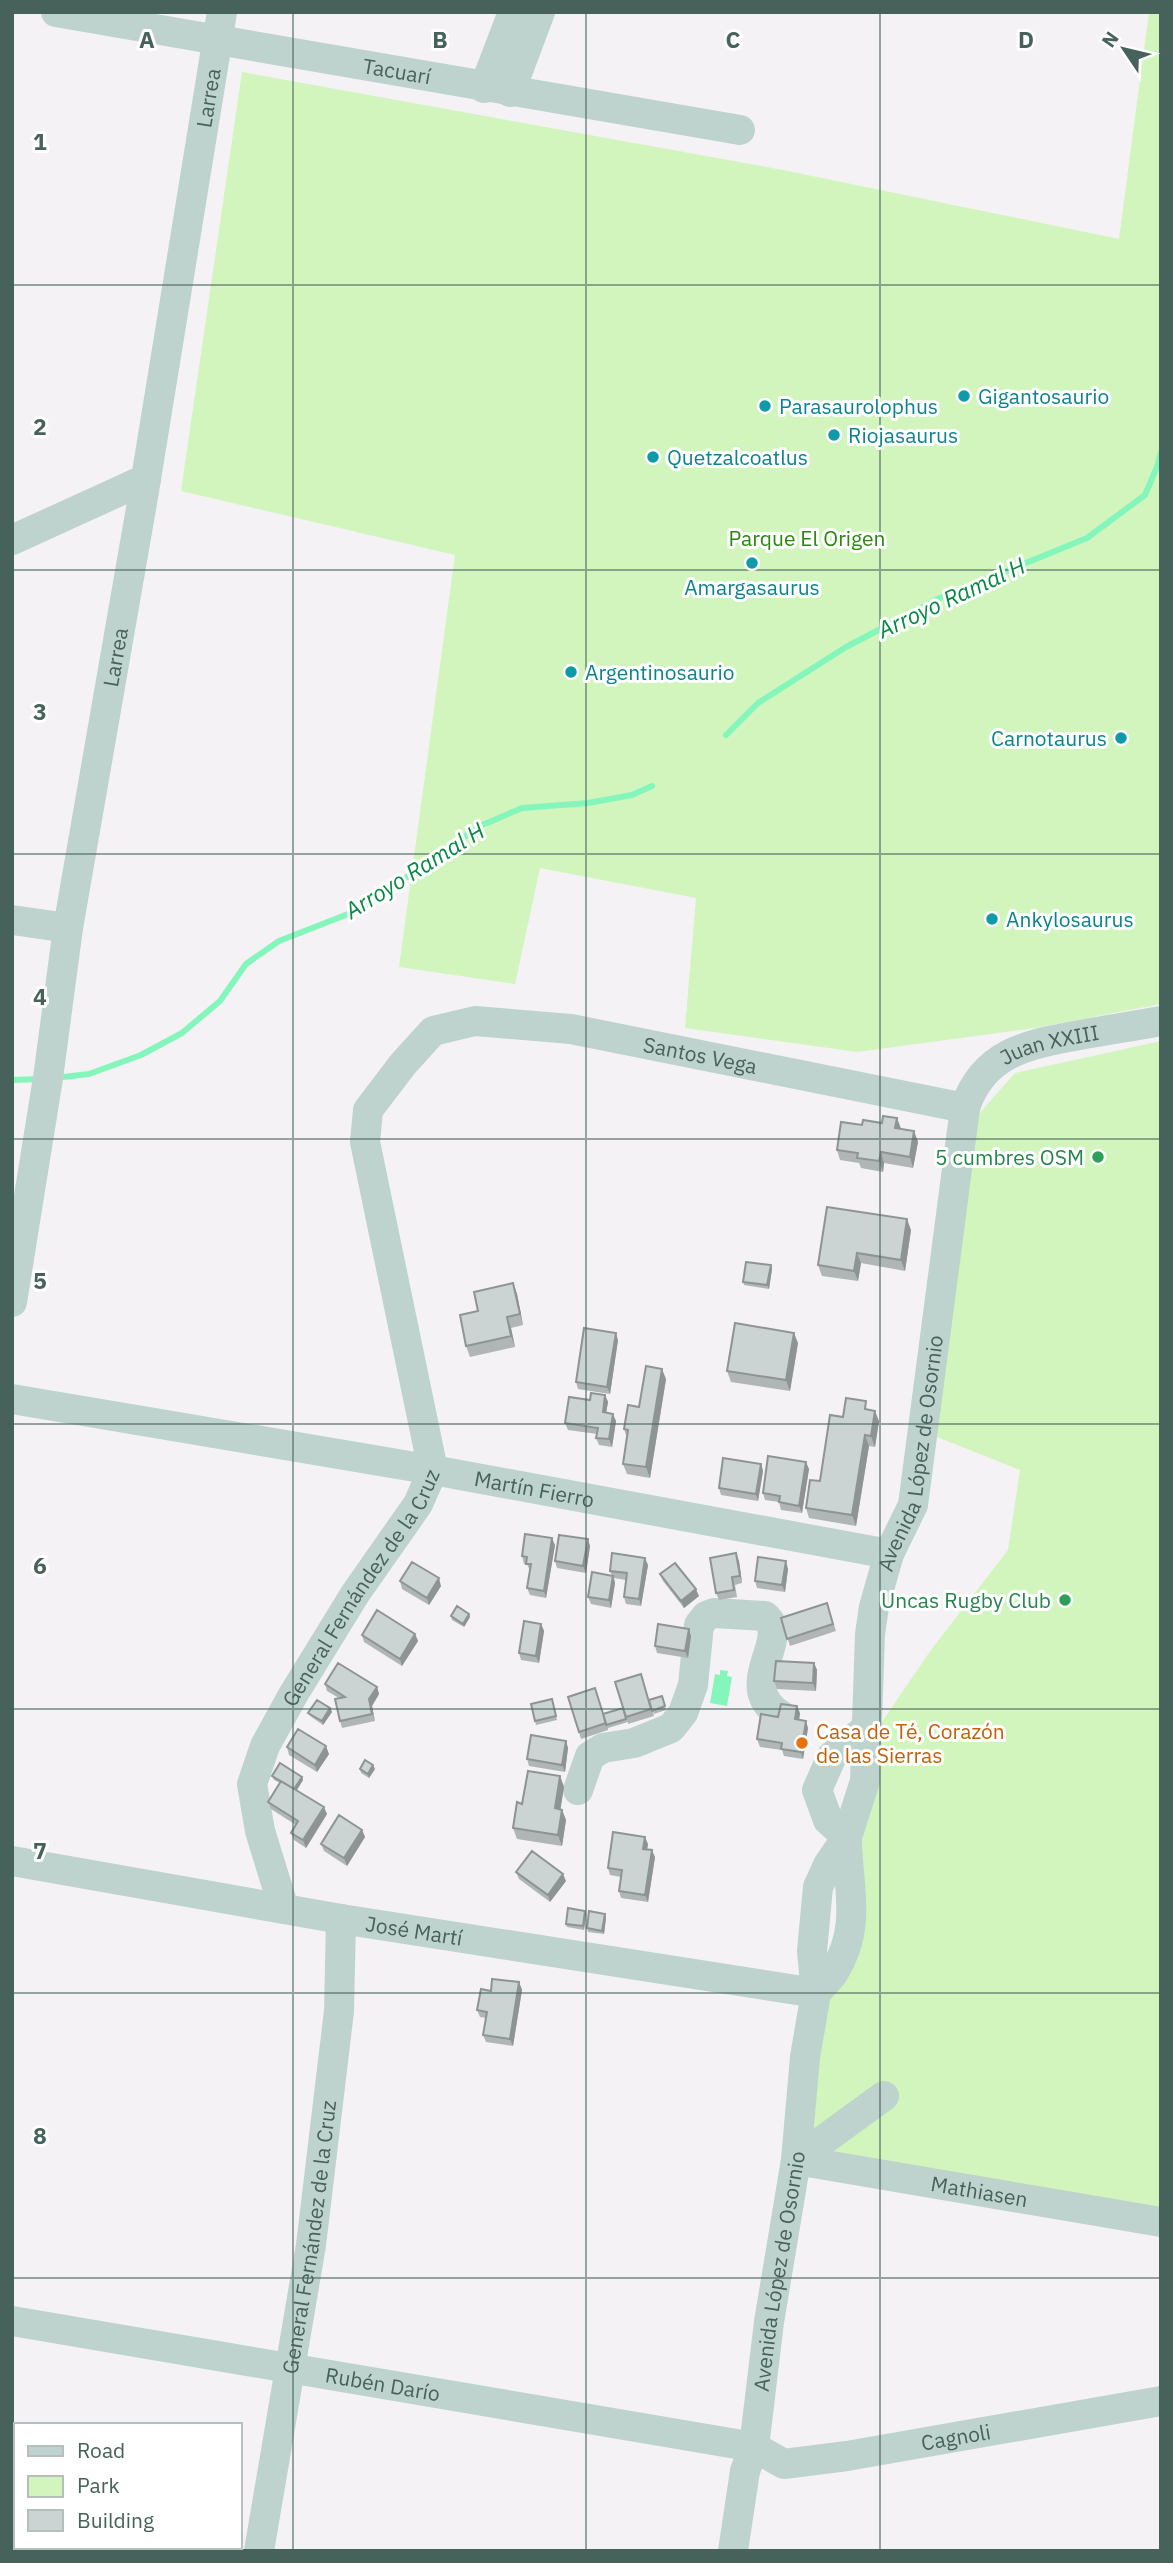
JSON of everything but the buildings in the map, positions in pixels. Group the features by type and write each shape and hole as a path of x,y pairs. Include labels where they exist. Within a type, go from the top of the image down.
{"street":[{"name":"Tacuarí","path":"56,12 219,27 497,90 740,130"},
{"path":"497,90 513,12"},
{"path":"497,90 540,12"},
{"name":"Larrea","path":"12,1302 48,1078 68,928 146,479 219,27"},
{"path":"12,540 146,479"},
{"path":"12,920 68,928"},
{"name":"Santos Vega","path":"433,1031 475,1021 571,1029 965,1108"},
{"name":"Juan XXIII","path":"965,1108 971,1089 979,1079 1003,1057 1018,1049 1055,1039 1161,1021"},
{"name":"General Fernández de la Cruz","path":"284,1909 260,1831 252,1784 265,1746 293,1695 355,1594 418,1504 433,1469 365,1142 368,1110 403,1064 433,1031"},
{"name":"Avenida López de Osornio","path":"733,2551 746,2470 754,2447 769,2322 796,2160 805,2057 816,1993 832,1976 841,1959 851,1922 853,1903 847,1837 865,1781 870,1634 874,1608 889,1554 912,1506 965,1108"},
{"name":"Martín Fierro","path":"12,1399 433,1469 889,1554"},
{"path":"578,1790 590,1756 603,1748 634,1743 671,1728 683,1713 693,1685 699,1625 706,1616 714,1613 765,1616 769,1620 773,1631 760,1681 761,1689 769,1705 782,1716"},
{"path":"847,1837 828,1820 817,1790 832,1756 868,1727"},
{"name":"José Martí","path":"12,1861 341,1919 816,1993"},
{"name":"General Fernández de la Cruz","path":"259,2551 311,2245 339,2011 341,1919"},
{"path":"796,2160 884,2096"},
{"name":"Mathiasen","path":"796,2160 1160,2225"},
{"name":"Rubén Darío","path":"12,2321 754,2447"},
{"name":"Cagnoli","path":"754,2447 784,2464 847,2456 1161,2402"}],"green space":[{"name":"Parque El Origen","path":"1149,12 1161,12 1161,1004 1035,1028 857,1052 685,1028 696,898 540,868 515,984 399,967 455,555 181,491 242,72 783,170 1119,239"},
{"name":"Uncas Rugby Club","path":"1161,1041 1161,2207 819,2154 814,2148 807,2089 856,1858 877,1729 931,1650 1008,1550 1020,1470 932,1435 977,1116 1015,1073"}],"shaded area":[{"path":"720,1670 728,1671 727,1676 732,1677 727,1706 710,1703 715,1674 720,1675"}],"waterway":[{"name":"Arroyo Ramal H","path":"726,735 758,703 846,647 940,598 1087,538 1145,495 1161,452"},
{"name":"Arroyo Ramal H","path":"55,1078 89,1074 141,1055 182,1033 220,1001 246,964 279,941 361,909 480,826 522,808 588,803 632,795 652,786"},
{"name":"Arroyo Ramal H","path":"12,1080 40,1079"}],"place":[{"name":"Gigantosaurio","path":"964,396"},
{"name":"Parasaurolophus","path":"765,406"},
{"name":"Riojasaurus","path":"834,435"},
{"name":"Quetzalcoatlus","path":"653,457"},
{"name":"Amargasaurus","path":"752,563"},
{"name":"Argentinosaurio","path":"571,672"},
{"name":"Carnotaurus","path":"1121,738"},
{"name":"Ankylosaurus","path":"992,919"},
{"name":"5 cumbres OSM","path":"1098,1157"},
{"name":"Uncas Rugby Club","path":"1065,1600"},
{"name":"Casa de Té, Corazón de las Sierras","path":"802,1743"}]}
